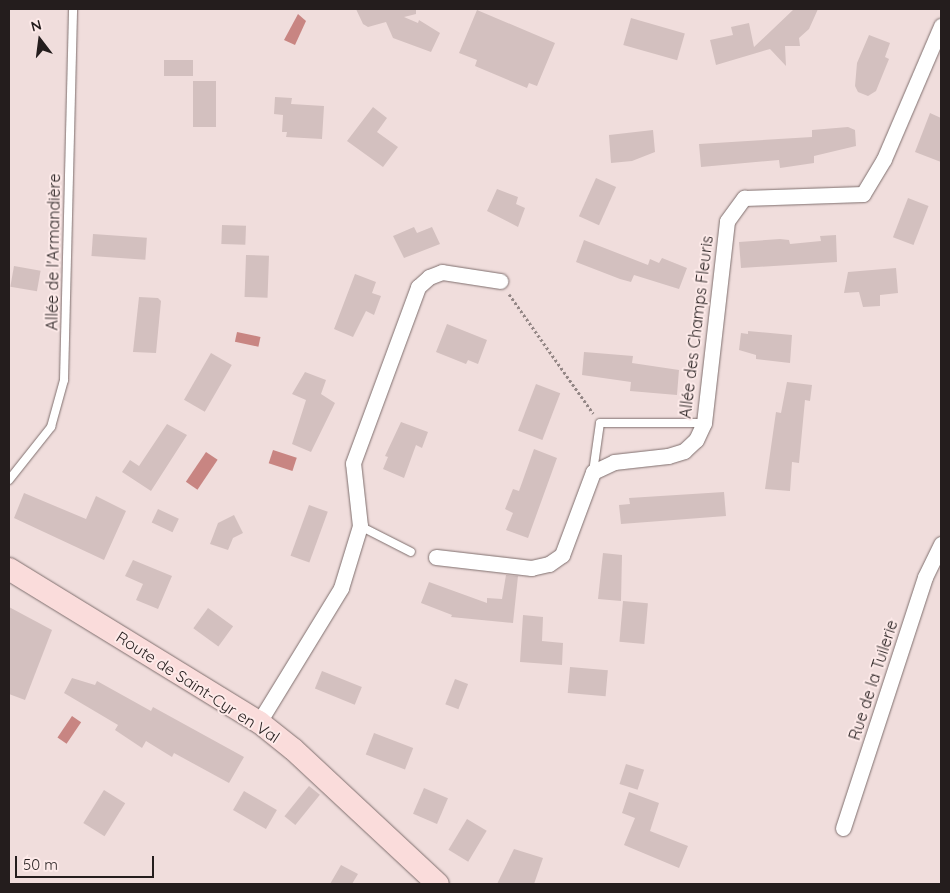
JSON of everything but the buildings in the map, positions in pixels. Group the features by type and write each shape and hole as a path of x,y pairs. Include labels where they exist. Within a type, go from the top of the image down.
{"street":[{"name":"Allée des Champs Fleuris","path":"593,472 614,462 668,456 684,451 696,440 704,423 726,221 744,198 863,194 884,160 941,26"},
{"path":"259,722 341,588 360,526 353,463 418,288 429,277 442,272 500,281"},
{"path":"436,557 531,568 549,564 562,555 593,472"},
{"name":"Rue de la Tuilerie","path":"843,828 926,577 941,544"},
{"name":"Route de Saint-Cyr en Val","path":"9,569 259,722 293,748 438,884"}],"lane":[{"name":"Allée de l'Armandière","path":"9,480 51,427 64,380 73,9"},
{"path":"593,472 600,423 704,423"},
{"path":"360,526 411,552"}],"path":[{"path":"500,281 600,423"}],"shaded area":[{"path":"298,14 306,21 295,45 284,40"},
{"path":"237,332 260,337 258,347 235,342"},
{"path":"273,450 297,458 292,471 269,463"},
{"path":"206,452 218,460 197,490 186,482"},
{"path":"72,716 81,722 67,744 57,738"}]}
